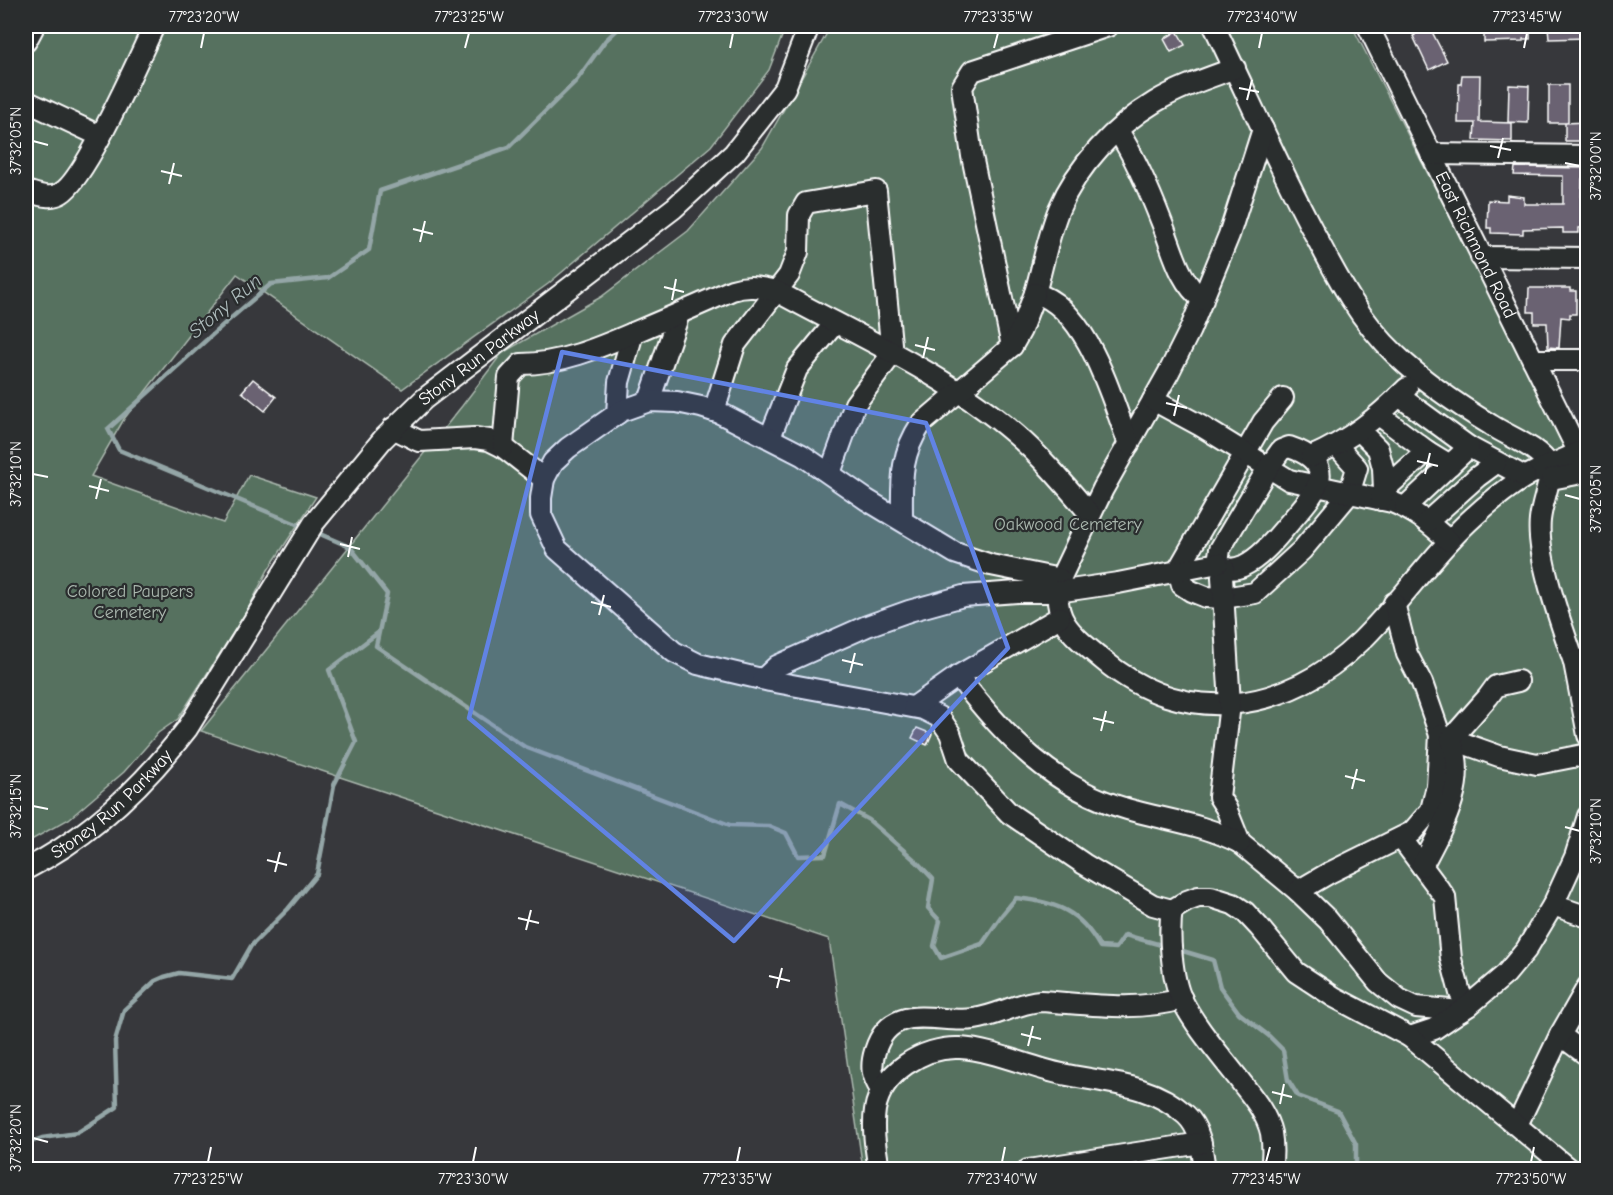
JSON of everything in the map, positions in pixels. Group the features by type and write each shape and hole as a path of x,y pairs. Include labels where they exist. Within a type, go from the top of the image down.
{"street":[{"path":"26,41 34,26"},
{"path":"26,191 52,196 62,193 69,187 100,136 154,26"},
{"name":"Stony Run Parkway","path":"188,729 314,523 393,429 424,399 674,208 734,153 785,88 809,26"},
{"path":"1011,346 972,156 962,87 972,71 1108,26"},
{"path":"1214,26 1282,173 1342,286 1360,314 1383,342 1420,376 1491,425 1538,452 1550,472 1540,521 1542,553 1581,660 1587,735"},
{"name":"East Richmond Road","path":"1368,26 1481,257 1584,459"},
{"path":"902,520 903,462 910,440 921,424 1011,346 1021,330 1035,293 1052,227 1065,196 1090,159 1118,131 1154,102 1173,92 1235,68"},
{"path":"26,100 100,136"},
{"path":"1263,129 1238,209 1190,330 1090,514 1059,585 1057,608 1060,617 1076,636 1103,660 1138,684 1157,693 1210,704 1230,704 1283,693 1310,681 1362,640 1449,541 1492,501 1525,477 1550,472 1577,474 1584,459"},
{"path":"1118,131 1147,187 1175,260 1195,294 1203,300"},
{"path":"1431,154 1587,156"},
{"path":"714,411 735,345 789,275 798,252 799,215 806,203 876,191 892,354 855,404 831,473"},
{"path":"1481,257 1587,258"},
{"path":"503,447 509,376 521,364 544,363 568,357 633,333 748,285 776,291 959,391 1015,434 1063,482 1090,514"},
{"path":"1035,293 1044,295 1061,308 1089,346 1112,394 1129,444"},
{"path":"649,401 679,314"},
{"path":"770,437 797,369 835,323"},
{"path":"616,414 619,382 633,333"},
{"path":"1533,360 1587,360"},
{"path":"1311,457 1337,446 1360,431 1420,376"},
{"path":"1400,396 1469,447 1525,477"},
{"path":"1283,398 1263,422 1178,570 1182,585 1191,591 1206,597 1223,598 1255,593 1302,550 1349,494 1357,468 1380,458"},
{"path":"1153,400 1289,480 1349,494 1382,495 1427,522 1449,541"},
{"path":"1059,585 955,553 867,500 802,454 714,411 677,402 649,401 616,414 568,448 553,462 544,479 541,515 557,549 674,652 698,664 764,679 924,709 939,717 950,733 958,760 1009,813 1084,864 1153,905 1172,910 1198,897 1211,897 1233,904 1245,912 1259,927 1296,972 1334,997 1410,1037 1570,1170"},
{"path":"1378,415 1450,465"},
{"path":"393,429 419,441 475,438 489,440 503,447 544,479"},
{"path":"1360,431 1380,458 1407,468"},
{"path":"1337,446 1357,468"},
{"path":"1405,507 1469,447"},
{"path":"764,679 777,666 867,626 963,596 1017,592 1059,585 1118,583 1178,570 1221,565 1236,569 1244,566 1273,541 1318,488 1320,476 1318,467 1311,457 1294,449 1281,450 1220,549 1221,565 1222,577 1230,704 1219,796 1195,824"},
{"path":"1382,495 1407,468 1427,451"},
{"path":"1380,458 1382,495"},
{"path":"1427,522 1496,463"},
{"path":"1394,603 1407,654 1445,737 1455,750 1457,767 1453,800 1422,866"},
{"path":"914,707 958,676 1060,617"},
{"path":"958,676 1009,738 1028,755 1066,781 1097,798 1124,808 1195,824 1240,843 1298,891 1328,920 1378,982 1399,999 1416,1007 1465,1008"},
{"path":"1298,891 1412,832 1431,810 1445,737 1488,697 1496,686 1518,681"},
{"name":"Stoney Run Parkway","path":"26,868 73,841 121,803 163,760 188,729"},
{"path":"1445,737 1511,759 1537,764 1587,754"},
{"path":"1219,796 1240,843"},
{"path":"1410,1037 1434,1029 1465,1008 1506,974 1520,958 1553,905 1575,856 1587,816"},
{"path":"1401,838 1445,897 1451,959 1465,1008"},
{"path":"1553,905 1587,917"},
{"path":"1172,910 1170,939 1182,999 1191,1015 1255,1100 1265,1117 1271,1131 1273,1147 1271,1170"},
{"path":"1517,1125 1560,1035 1587,986"},
{"path":"881,1090 872,1077 871,1068 877,1044 886,1029 904,1019 915,1017 972,1019 1040,1001 1141,1007 1182,999"},
{"path":"1560,1035 1587,1056"},
{"path":"879,1170 874,1124 875,1110 881,1090 905,1066 920,1056 950,1048 970,1049 1063,1074 1131,1085 1145,1090 1170,1103 1194,1124 1201,1143 1205,1170"},
{"path":"1028,1170 1096,1164 1201,1143"}],"highlighted area":[{"path":"562,352 926,423 1008,648 734,941 469,718"}],"green space":[{"name":"Colored Paupers Cemetery","path":"26,26 786,26 769,70 711,146 548,284 402,389 237,274 124,419 91,476 223,523 249,475 316,497 268,570 247,611 178,719 158,733 124,772 69,819 26,843"},
{"name":"Oakwood Cemetery","path":"831,26 1352,26 1569,449 1580,482 1587,483 1587,1169 863,1169 829,939 201,731 502,353 601,297 688,231 762,148"}],"building":[{"path":"1410,26 1429,26 1447,61 1429,70"},
{"path":"1484,26 1530,26 1530,39 1484,42"},
{"path":"1548,26 1587,26 1587,38 1549,39"},
{"path":"1177,31 1185,45 1171,52 1164,39"},
{"path":"1462,75 1480,75 1479,122 1512,123 1512,141 1474,140 1475,123 1458,123 1459,84 1461,84"},
{"path":"1509,85 1529,86 1528,123 1508,122"},
{"path":"1549,85 1568,85 1568,123 1549,123"},
{"path":"1587,122 1587,141 1565,141 1565,123"},
{"path":"1515,167 1587,168 1587,179 1582,179 1581,208 1587,208 1587,227 1579,228 1579,233 1563,233 1563,228 1523,229 1523,234 1491,233 1491,228 1487,228 1488,200 1507,201 1507,195 1524,197 1524,204 1563,204 1563,176 1514,175"},
{"path":"1529,288 1570,288 1570,291 1576,291 1576,314 1570,314 1570,318 1561,317 1559,348 1548,347 1547,323 1534,323 1534,312 1528,312"},
{"path":"253,379 276,397 265,411 242,392"},
{"path":"917,728 932,734 927,745 912,738"}],"waterway":[{"name":"Stony Run","path":"306,528 119,450 108,429 271,284 328,278 369,250 380,191 509,147 576,81 605,41 621,26"},
{"path":"26,1144 42,1138 77,1133 117,1107 115,1041 124,1010 155,981 164,977 179,973 232,979 251,946 288,909 317,874 334,785 356,742 329,670 379,632 387,594 350,547 313,531"},
{"path":"379,632 376,646 525,747 730,825 769,826 786,833 798,856 825,855 840,804 869,820 933,879 928,908 940,921 934,946 941,958 982,944 1016,898 1044,902 1066,910 1084,925 1100,947 1116,948 1125,935 1165,946"},
{"path":"1176,949 1213,960 1220,987 1239,1013 1283,1050 1288,1080 1298,1096 1338,1111 1356,1144 1356,1170"}]}
